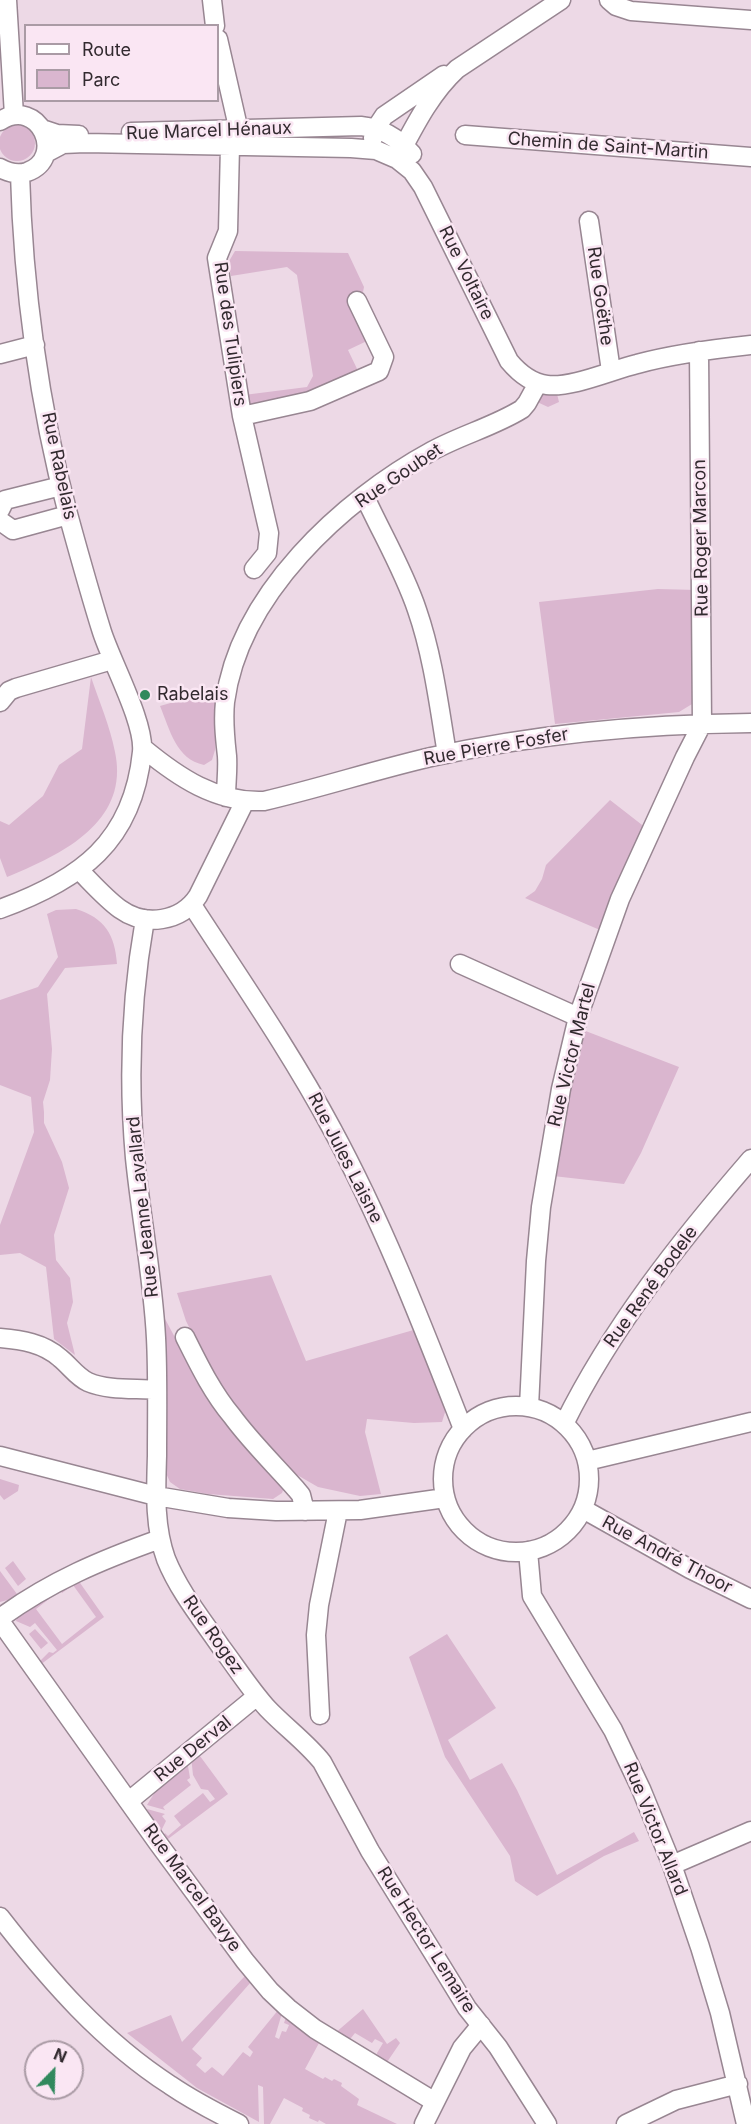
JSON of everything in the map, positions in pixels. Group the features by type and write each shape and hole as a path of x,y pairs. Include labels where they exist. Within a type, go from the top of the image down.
{"street":[{"path":"7,0 7,118"},
{"path":"212,0 215,24"},
{"path":"371,150 376,128 389,112 561,0"},
{"path":"609,0 616,6 631,11 751,20"},
{"name":"Rue des Tulipiers","path":"219,44 237,141 228,231 217,258 242,417 270,533 267,553 254,569"},
{"path":"401,153 436,92 457,69"},
{"name":"Rue Marcel Hénaux","path":"7,118 33,119 42,129 57,134 237,141 401,153 412,156 423,187"},
{"name":"Rue Marcel Hénaux","path":"46,153 68,143 237,141 361,126 376,128 401,153"},
{"path":"0,168 7,172 20,174 36,167 46,153 46,141 42,129"},
{"name":"Chemin de Saint-Martin","path":"465,135 751,157"},
{"name":"Rue Rabelais","path":"20,174 26,276 34,345 61,486 112,660 129,700 142,737 143,748"},
{"name":"Rue Voltaire","path":"423,187 509,361 522,374 538,382"},
{"name":"Rue Goëthe","path":"590,221 610,371"},
{"name":"Rue des Tulipiers","path":"242,417 310,402 379,371 384,357 357,301"},
{"path":"0,354 34,345"},
{"path":"538,382 546,385 564,384 639,363 699,351 751,345"},
{"name":"Rue Roger Marcon","path":"699,351 702,724"},
{"name":"Rue Goubet","path":"225,797 227,757 224,729 225,701 232,670 243,640 274,586 320,534 393,475 432,451 522,409 538,382"},
{"path":"0,510 5,500 61,486"},
{"path":"365,497 413,598 421,621 429,651 447,754"},
{"path":"0,521 13,530 68,515"},
{"path":"0,702 9,691 16,688 112,660"},
{"name":"Rue Pierre Fosfer","path":"143,748 184,779 201,788 225,797 245,801 264,801 447,754 500,744 571,734 702,724 751,723"},
{"name":"Rue Victor Martel","path":"529,1407 541,1207 561,1089 578,1017 620,899 702,724"},
{"path":"0,909 46,890 79,870 108,844 122,821 135,789 143,748"},
{"path":"79,870 126,913 145,919 180,915 192,905 245,801"},
{"name":"Rue Jules Laisne","path":"192,905 285,1046 346,1155 406,1284 463,1429"},
{"name":"Rue Jeanne Lavallard","path":"145,919 138,961 134,1009 132,1108 137,1180 154,1306 157,1390 156,1496"},
{"path":"460,964 578,1017"},
{"name":"Rue René Bodele","path":"564,1424 604,1351 630,1312 708,1209 751,1159"},
{"path":"185,1337 203,1374 222,1403 296,1489 301,1496 305,1511"},
{"path":"0,1338 45,1347 62,1359 79,1376 96,1384 157,1390"},
{"path":"514,1406 529,1407 548,1413 564,1424 574,1435 587,1461 588,1494 583,1509 574,1524 562,1536 547,1545 528,1551 507,1552 486,1546 468,1534 454,1518 443,1483 447,1454 463,1429 489,1411 514,1406"},
{"path":"587,1461 751,1422"},
{"path":"0,1456 156,1496 217,1507 338,1511 446,1498"},
{"name":"Rue Rogez","path":"156,1496 160,1539 180,1588 257,1696 278,1720 312,1751"},
{"name":"Rue André Thoor","path":"583,1509 690,1569 751,1599"},
{"path":"320,1715 316,1649 317,1621 321,1589 338,1511"},
{"path":"0,1619 40,1590 69,1575 160,1539"},
{"name":"Rue Victor Allard","path":"528,1551 532,1596 587,1683 613,1730 645,1797 672,1865 706,1965 738,2084 746,2124"},
{"name":"Rue Marcel Bavye","path":"0,1619 245,1961 270,1991 315,2029 435,2102"},
{"name":"Rue Derval","path":"129,1801 257,1696"},
{"name":"Rue Hector Lemaire","path":"312,1751 330,1774 370,1851 467,2008 498,2047 547,2124"},
{"path":"672,1865 751,1831"},
{"path":"0,1917 62,1992 107,2036 169,2085 239,2124"},
{"path":"424,2124 462,2048 481,2025"},
{"path":"626,2124 676,2100 738,2084"}],"green space":[{"path":"17,125 29,131 35,143 29,155 17,161 5,155 -1,143 5,131"},
{"path":"235,251 348,253 364,287 363,292 348,299 369,340 348,350 359,373 286,400 246,403 244,395 307,387 313,376 297,275 287,267 231,276 228,263"},
{"path":"557,394 559,402 548,407 535,401 541,395"},
{"path":"658,589 697,590 697,701 679,712 555,724 539,602"},
{"path":"91,677 115,752 117,777 112,798 101,817 68,847 7,877 0,858 0,821 9,825 43,796 59,765 82,749"},
{"path":"216,690 215,750 212,760 204,765 194,762 180,750 160,706"},
{"path":"610,800 646,828 600,930 525,898 535,891 546,865"},
{"path":"76,909 94,917 107,929 114,944 117,964 65,968 47,994 52,1049 50,1080 43,1102 44,1123 62,1162 69,1188 54,1235 56,1260 70,1278 73,1302 67,1323 75,1355 54,1339 46,1267 20,1253 0,1255 0,1225 34,1132 31,1097 0,1085 0,1000 38,987 58,957 47,914 56,910"},
{"path":"583,1030 679,1067 641,1153 624,1184 553,1176"},
{"path":"271,1275 306,1361 417,1329 446,1409 442,1422 414,1423 367,1419 365,1432 381,1494 360,1496 318,1487 292,1472 226,1400 186,1321 177,1293"},
{"path":"164,1317 194,1373 284,1488 282,1493 273,1499 208,1494 180,1489 170,1482 165,1471 167,1406"},
{"path":"0,1479 19,1485 18,1491 4,1500 0,1495"},
{"path":"13,1561 26,1579 18,1586 5,1568"},
{"path":"0,1571 17,1594 11,1599 0,1602"},
{"path":"78,1580 104,1617 40,1665 38,1663 49,1652 53,1653 57,1650 35,1623 30,1627 16,1621 18,1615 46,1595 49,1599 36,1609 62,1644 96,1617 73,1585 62,1593 58,1588"},
{"path":"35,1629 48,1643 41,1649 29,1634"},
{"path":"447,1634 496,1708 448,1740 470,1780 502,1763 557,1875 634,1832 639,1841 604,1856 537,1896 515,1881 510,1856 445,1757 409,1657"},
{"path":"197,1752 228,1794 164,1842 162,1839 165,1833 168,1836 181,1825 174,1816 203,1793 210,1802 215,1799 208,1790 201,1789 193,1775 191,1756"},
{"path":"187,1760 190,1778 187,1780 191,1785 163,1807 165,1810 147,1805 155,1792 153,1789"},
{"path":"147,1809 165,1814 162,1816 166,1821 159,1835"},
{"path":"245,1976 251,1982 192,2049 202,2058 196,2065 205,2073 212,2067 223,2076 243,2052 250,2057 253,2052 248,2047 279,2009 282,2013 275,2037 279,2039 282,2031 286,2032 289,2025 284,2023 286,2017 319,2043 305,2069 323,2079 325,2077 342,2083 341,2086 359,2099 357,2105 397,2124 326,2124 309,2118 310,2115 302,2111 303,2108 284,2098 270,2124 264,2124 263,2087 258,2085 259,2122 197,2088 127,2033 171,2015 182,2042"},
{"path":"363,2009 387,2044 396,2038 400,2043 385,2065 378,2061 377,2053 383,2043 375,2039 372,2043 355,2033 351,2038 343,2040 334,2034"}],"place":[{"name":"Rabelais","path":"145,695"}]}
